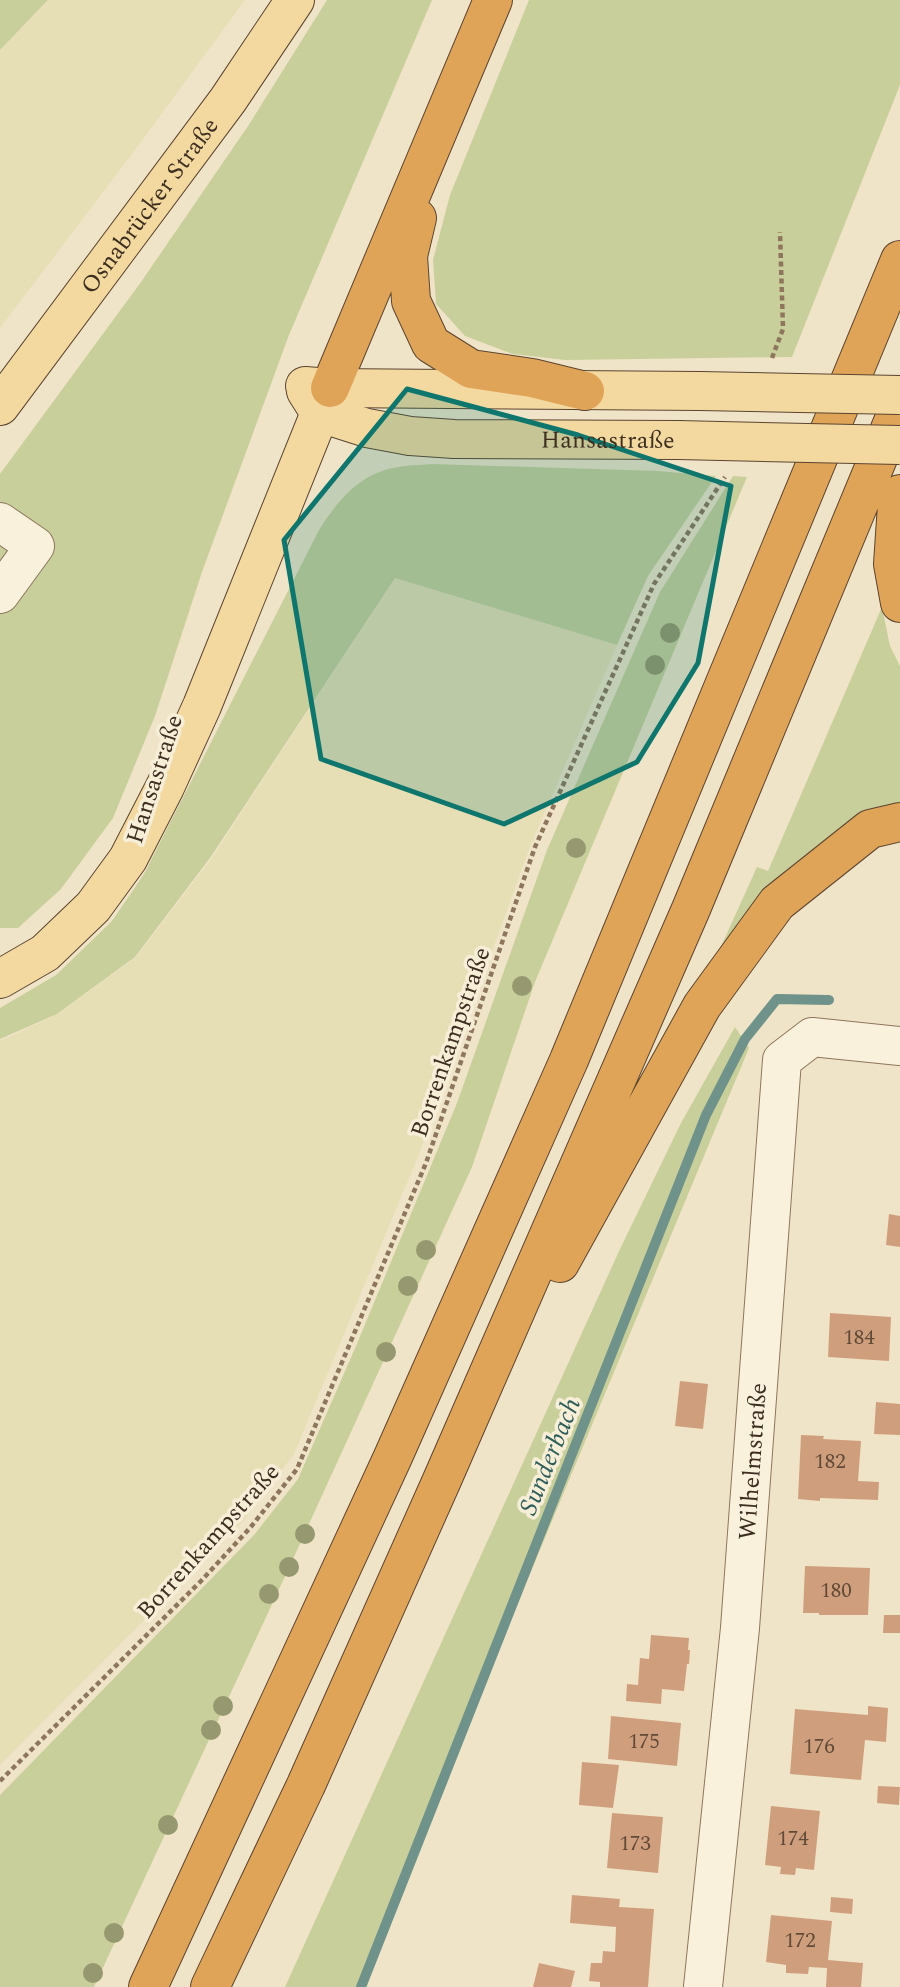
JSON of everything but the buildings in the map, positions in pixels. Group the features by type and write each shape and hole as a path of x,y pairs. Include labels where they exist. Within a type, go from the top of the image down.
{"highway":[{"path":"317,396 467,0"},
{"path":"317,396 493,0"},
{"path":"437,131 408,256 411,301 431,344 471,369 532,378 584,391"},
{"path":"148,1987 386,1471 569,1060 900,260"},
{"path":"210,1987 306,1784 442,1480 685,922 900,405"},
{"path":"900,494 893,564 900,603"},
{"path":"442,1480 702,1006 777,903 870,829 900,822"}],"main road":[{"name":"Osnabrücker Straße","path":"0,406 228,100 295,0"},
{"name":"Hansastraße","path":"317,396 584,391 900,396"},
{"name":"Hansastraße","path":"317,396 367,428 410,436 454,439 900,445"},
{"name":"Hansastraße","path":"0,979 45,953 93,907 128,859 149,780 317,396"}],"street":[{"path":"0,522 35,546 0,594"},
{"name":"Wilhelmstraße","path":"703,1987 740,1628 782,1060 812,1037 900,1046"}],"path":[{"path":"769,367 783,329 780,232"},
{"name":"Borrenkampstraße","path":"0,1781 201,1581 250,1528 297,1469 426,1163 536,847 654,584 724,480 729,467"}],"highlighted area":[{"path":"407,389 578,435 731,486 698,663 637,762 504,824 321,759 284,540"}],"shaded area":[{"path":"49,0 245,0 0,328 0,50"},
{"path":"395,578 617,645 531,844 417,1159 294,1454 244,1520 0,1765 0,1041 58,1014 136,957 211,859"}],"green space":[{"path":"0,0 48,0 0,50"},
{"path":"327,0 432,0 289,335 202,572 155,716 113,818 61,889 18,928 0,928 0,474 141,282 248,126"},
{"path":"529,0 900,0 900,85 792,357 565,360 513,354 465,336 436,304 433,260 450,195"},
{"path":"432,464 658,471 716,476 648,576 617,645 395,578 210,858 135,957 57,1014 0,1039 0,1008 56,975 112,921 144,874 319,530 333,509 359,483 369,477 398,467"},
{"path":"733,476 747,477 535,982 472,1167 94,1987 0,1987 0,1795 254,1535 298,1479 457,1103 547,850 660,592"},
{"path":"882,607 890,646 900,666 900,809 719,951 757,867 768,871"},
{"path":"735,1027 749,1048 517,1605 366,1987 285,1987 620,1249 681,1123"}],"waterway":[{"name":"Sunderbach","path":"361,1987 706,1115 745,1039 777,999 829,1000"}]}
